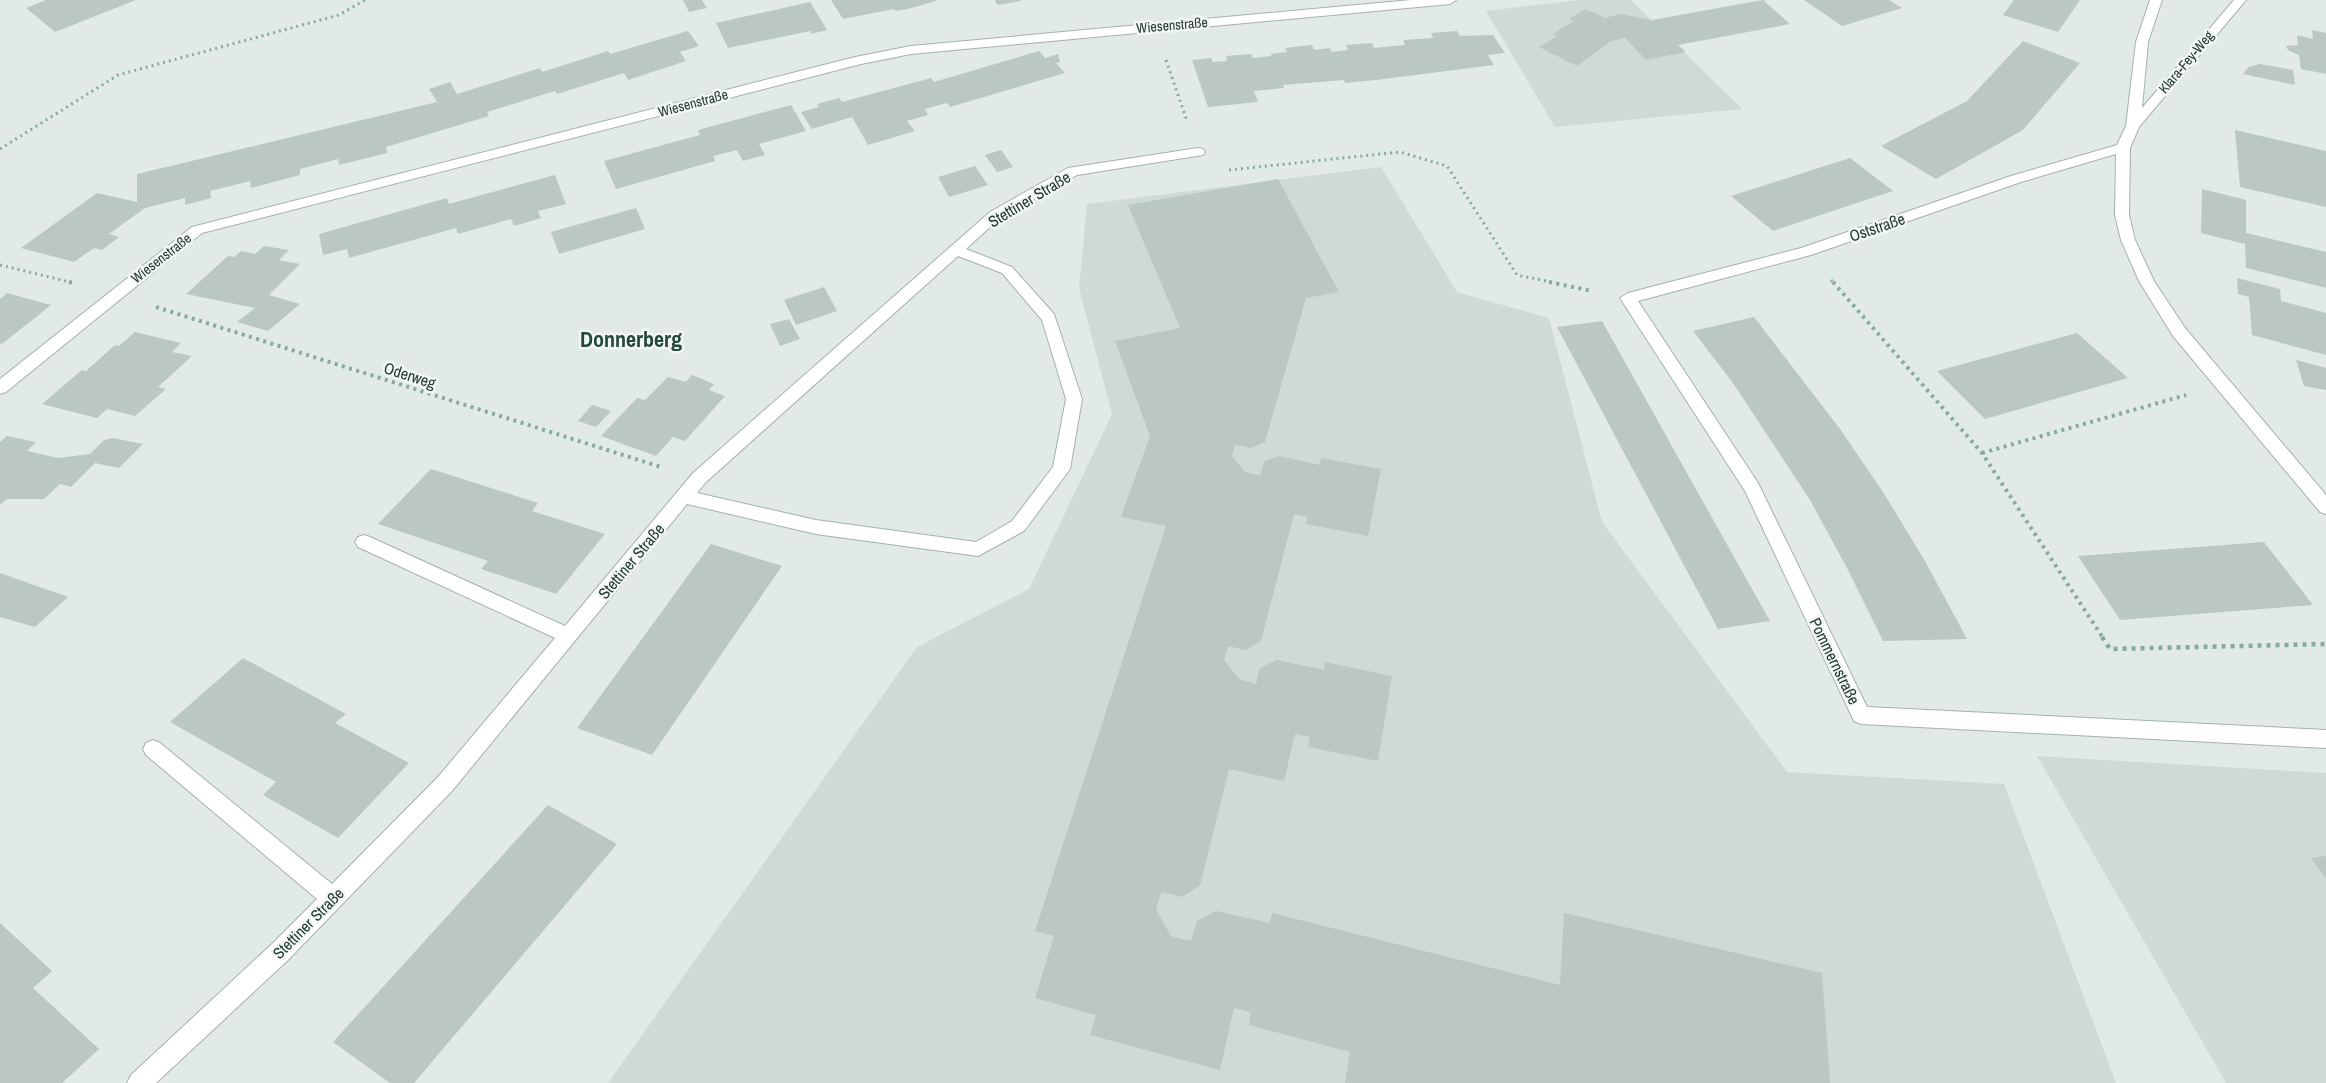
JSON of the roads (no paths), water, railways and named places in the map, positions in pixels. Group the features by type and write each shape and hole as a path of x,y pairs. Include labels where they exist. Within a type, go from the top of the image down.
{"street":[{"name":"Wiesenstraße","path":"0,388 196,230 860,60 911,50 1450,0"},
{"path":"2156,0 2142,42 2133,126 2124,148 2122,215 2128,240 2147,281 2179,332 2326,507"},
{"name":"Klara-Fey-Weg","path":"2133,126 2240,0"},
{"name":"Oststraße","path":"1628,298 1806,252 2016,179 2124,148"},
{"name":"Stettiner Straße","path":"139,1083 334,899 445,784 699,478 995,215 1073,171 1198,152"},
{"path":"685,496 816,527 978,549 1018,526 1061,469 1074,399 1049,318 1008,270 957,250"},
{"name":"Pommernstraße","path":"1628,298 1752,488 1861,715 2326,740"},
{"path":"364,542 569,636"},
{"path":"153,749 334,899"}],"district":[{"name":"Donnerberg","path":"631,339"}]}
